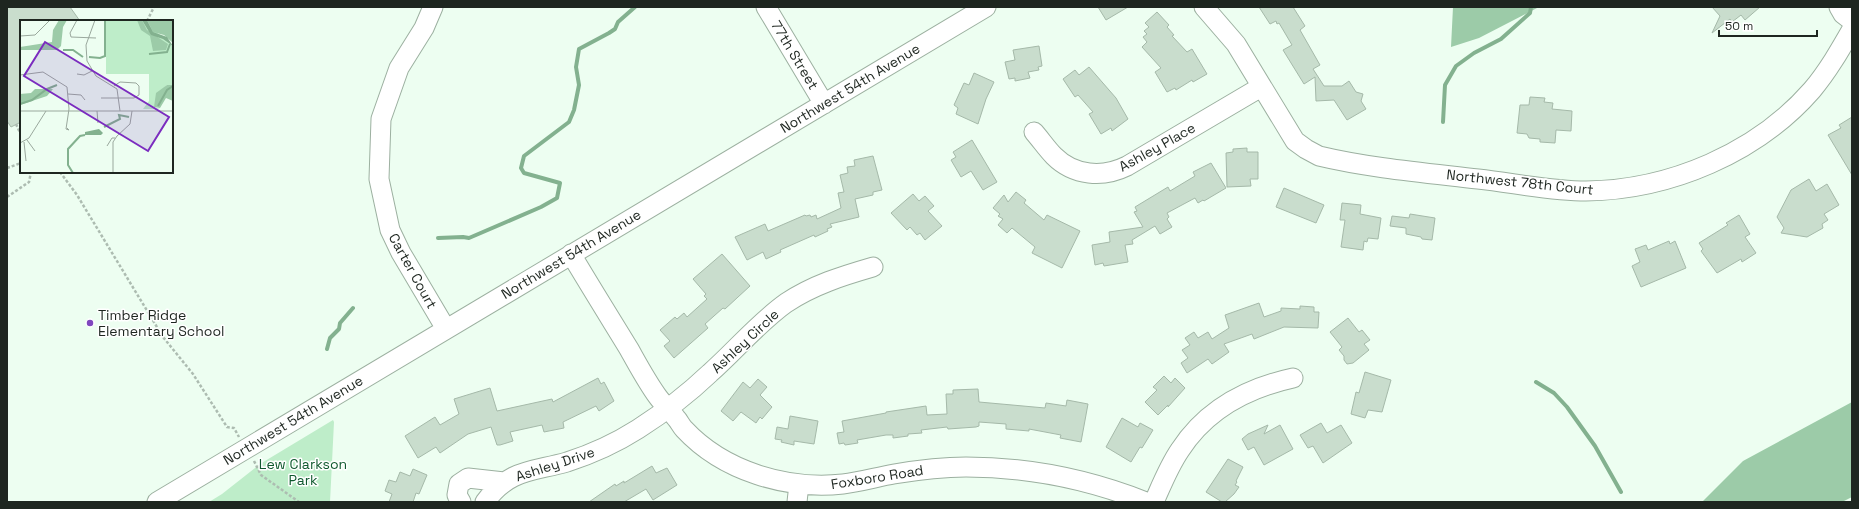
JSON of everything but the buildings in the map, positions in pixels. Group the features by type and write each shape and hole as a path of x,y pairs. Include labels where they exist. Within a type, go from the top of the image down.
{"street":[{"name":"Carter Court","path":"433,7 424,28 400,68 381,120 380,179 390,230 401,253 446,329"},
{"name":"77th Street","path":"766,7 824,104"},
{"name":"Northwest 54th Avenue","path":"157,502 986,7"},
{"name":"Northwest 78th Court","path":"1204,7 1236,44 1295,141 1319,156 1432,173 1585,191 1650,183 1685,174 1742,147 1794,108 1812,89 1832,64 1852,29"},
{"path":"1839,7 1843,14 1852,21"},
{"name":"Ashley Place","path":"1034,132 1054,156 1065,165 1078,171 1092,174 1106,173 1127,166 1262,87"},
{"name":"Foxboro Road","path":"571,254 654,392 683,429 704,447 726,461 774,480 798,493 822,486 844,484 926,469 965,467 1002,468 1038,472 1077,479 1117,490 1146,502"},
{"name":"Ashley Circle","path":"667,408 710,374 764,320 787,303 811,288 837,277 873,267"},
{"path":"1154,502 1180,450 1194,432 1210,416 1228,402 1249,391 1271,382 1293,378"},
{"name":"Ashley Drive","path":"486,501 504,482 518,474 565,462 592,453 639,428 667,408"},
{"name":"Ashley Drive","path":"461,502 457,495 459,484 468,478 504,482"}],"path":[{"path":"148,20 154,7"},
{"path":"16,124 20,133"},
{"path":"7,168 20,163"},
{"path":"7,197 29,182 31,173"},
{"path":"61,173 77,195 163,337 193,374 228,427 234,428 262,475 299,502"}],"green space":[{"path":"1453,7 1539,7 1479,38 1451,47"},
{"path":"1852,402 1852,497 1842,502 1681,502 1703,501 1743,461"},
{"name":"Lew Clarkson Park","path":"333,420 330,502 209,502 222,494 260,464"}],"waterway":[{"path":"438,238 469,238 541,207 557,198 560,183 524,173 521,168 524,156 569,122 574,110 579,85 576,67 579,49 615,29 618,22 635,7"},
{"path":"1443,122 1445,85 1456,66 1474,53 1501,39 1530,13 1531,7"},
{"path":"327,349 330,338 339,329 340,323 353,308"},
{"path":"1536,382 1554,393 1567,407 1595,446 1621,492"}],"place":[{"name":"Timber Ridge Elementary School","path":"90,323"}]}
